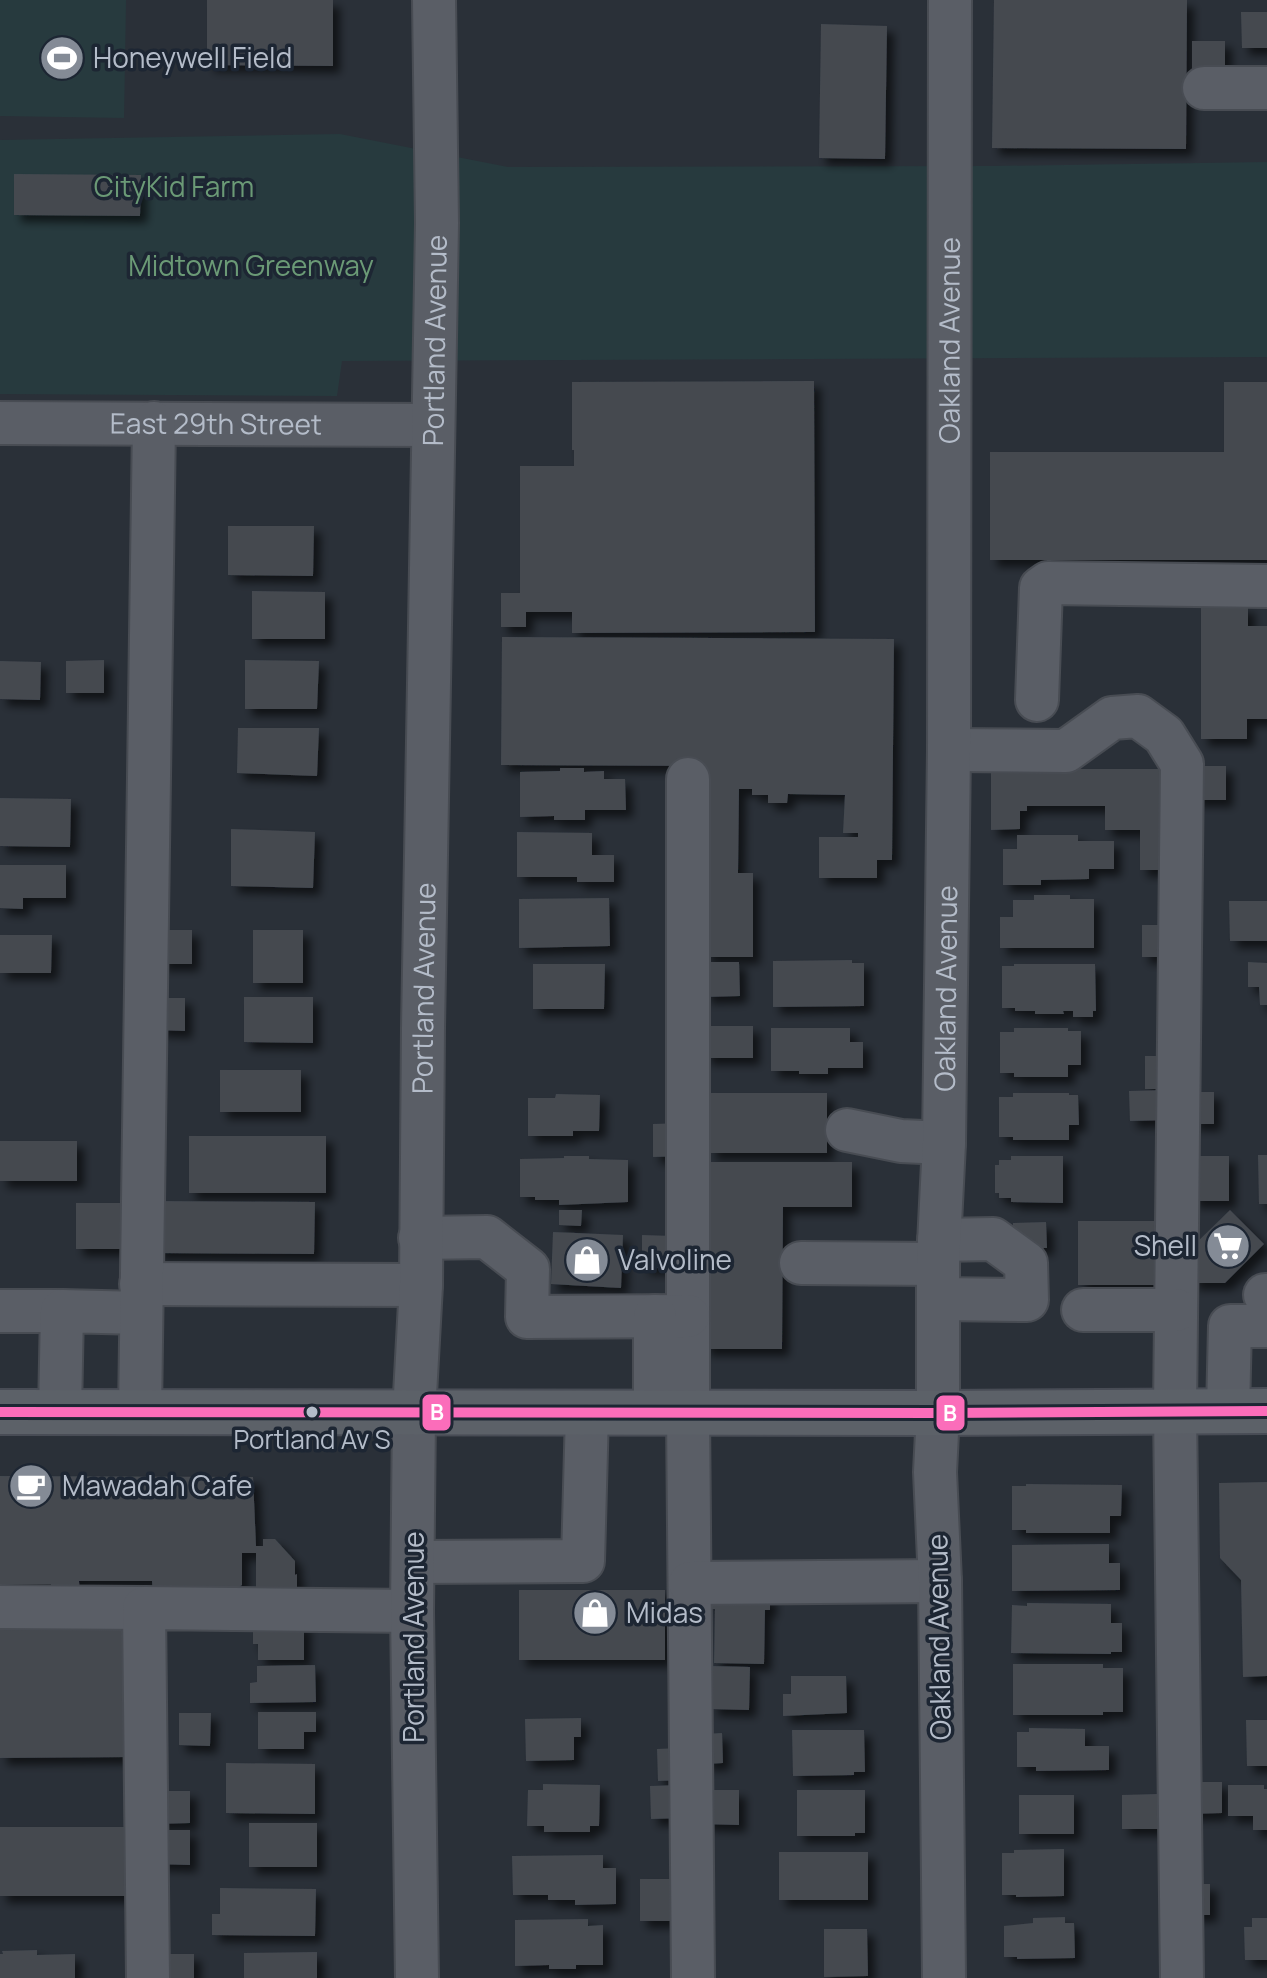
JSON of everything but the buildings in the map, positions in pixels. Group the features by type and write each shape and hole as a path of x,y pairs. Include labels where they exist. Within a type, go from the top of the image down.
{"main road":[{"path":"0,1412 1248,1411"}],"street":[{"name":"Portland Avenue","path":"417,1978 412,1611 414,1413 421,1285 437,223 434,0"},
{"name":"Oakland Avenue","path":"944,1978 940,1581 935,1472 944,1143 949,750 950,0"},
{"path":"1204,88 1267,88"},
{"name":"East 29th Street","path":"0,423 433,425"},
{"path":"140,1413 154,423"},
{"path":"1037,700 1041,588 1048,583 1267,586"},
{"path":"949,750 1066,751 1112,718 1138,716 1164,735 1182,764 1175,1411 1182,1978"},
{"path":"688,779 672,1316 672,1413 690,1583 693,1978"},
{"path":"847,1130 901,1141 944,1143"},
{"path":"420,1238 487,1237 528,1269 527,1317 672,1316"},
{"path":"801,1263 939,1267"},
{"path":"0,1311 62,1311 141,1299 421,1285"},
{"path":"1248,1411 1259,1307"},
{"path":"1083,1310 1176,1310"},
{"path":"60,1412 62,1311"},
{"path":"413,1562 583,1561 587,1413"},
{"path":"690,1583 940,1581"},
{"path":"0,1607 412,1611"},
{"path":"144,1608 148,1978"}],"green space":[{"name":"Honeywell Field","path":"0,0 126,0 124,118 0,116"},
{"name":"Midtown Greenway","path":"340,134 508,167 1267,162 1267,357 342,361 337,396 0,394 0,140"}],"transit line":[{"name":"B","path":"0,1412 1267,1411"}],"place":[{"name":"Honeywell Field","path":"62,58"},
{"name":"Shell","path":"1228,1246"},
{"name":"Valvoline","path":"587,1260"},
{"name":"Portland Av S","path":"312,1412"},
{"name":"Mawadah Cafe","path":"31,1486"},
{"name":"Midas","path":"595,1613"}],"park label":[{"name":"CityKid Farm","path":"174,187"}]}
